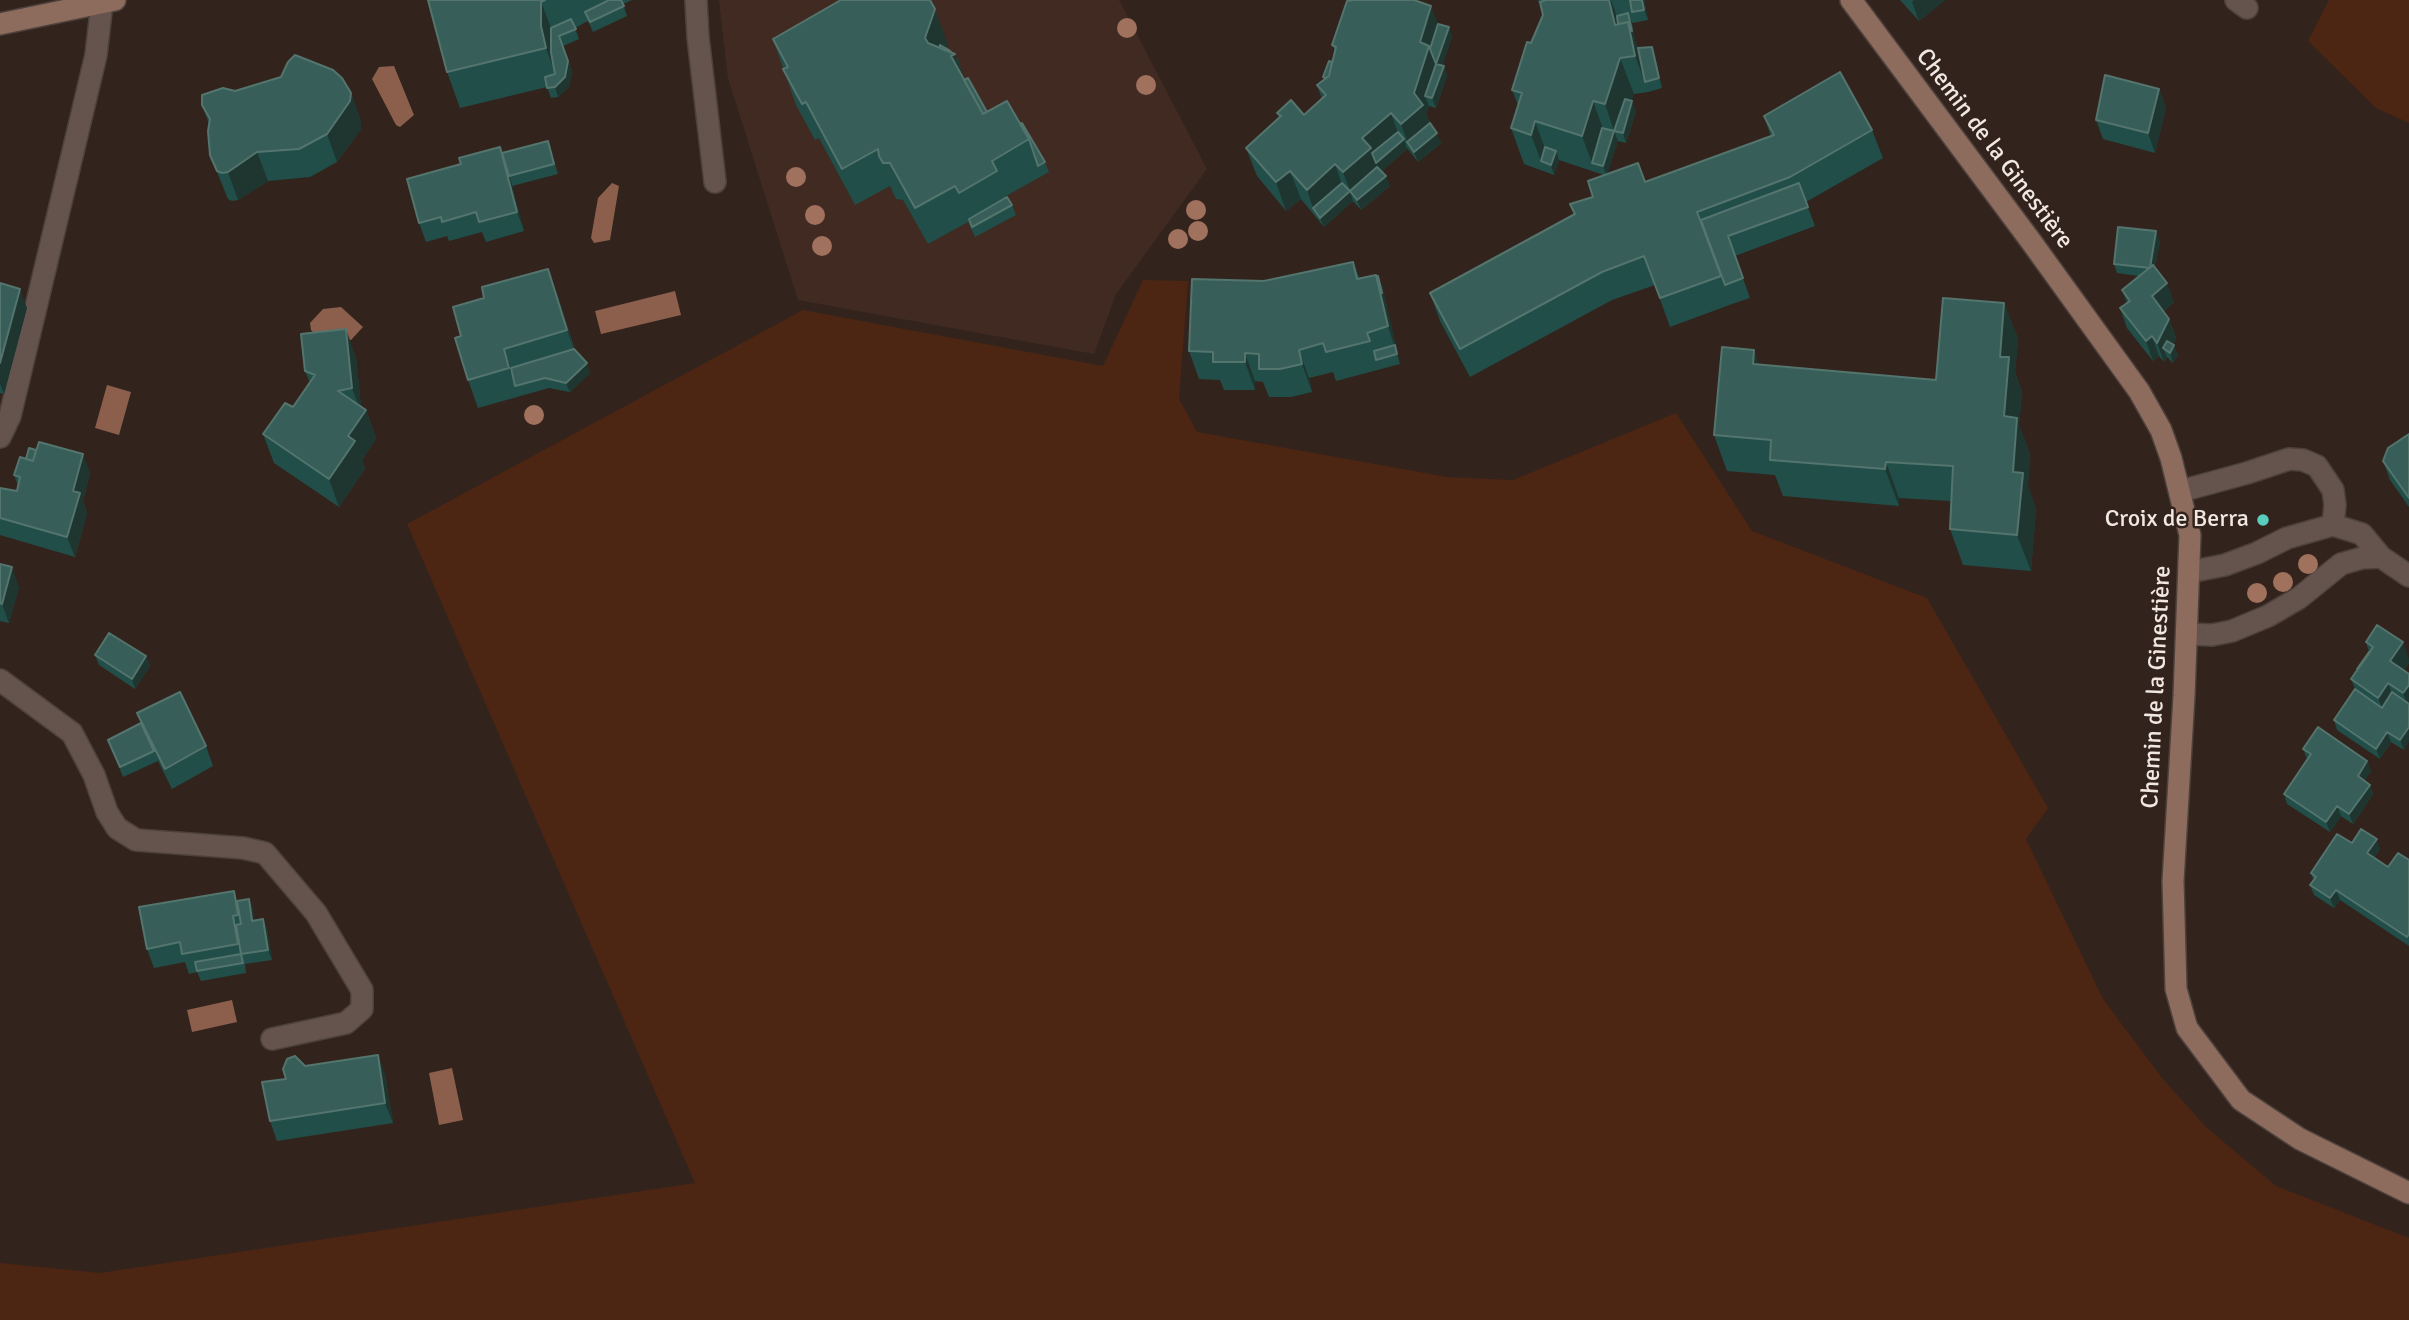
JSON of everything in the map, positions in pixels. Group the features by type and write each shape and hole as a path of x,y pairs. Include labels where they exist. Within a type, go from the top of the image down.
{"street":[{"path":"696,0 715,182"},
{"name":"Chemin de la Ginestière","path":"1851,0 2139,391 2161,430 2181,491 2190,535 2173,881 2176,989 2187,1028 2241,1100 2300,1139 2409,1194"},
{"path":"0,24 109,1 10,416 0,436"},
{"path":"2181,491 2290,458 2304,460 2317,466 2333,490 2333,525"},
{"path":"2189,572 2225,565 2287,538 2333,525 2362,534 2381,557 2409,576"},
{"path":"2186,634 2212,635 2232,631 2268,616 2299,598 2342,564 2362,558 2381,557"},
{"path":"0,680 72,733 94,775 107,812 117,828 136,839 243,848 265,853 316,913 362,990 362,1009 346,1023 272,1039"}],"shaded area":[{"path":"719,0 1119,0 1207,169 1116,294 1094,354 798,300 728,78"},
{"path":"2329,0 2409,0 2409,123 2376,108 2308,41"},
{"path":"394,66 414,115 400,127 396,125 372,79 379,67"},
{"path":"612,183 619,186 610,240 594,243 591,238 598,198"},
{"path":"1143,280 1188,281 1179,399 1197,432 1447,477 1513,480 1676,413 1752,531 1927,598 2048,808 2026,839 2103,999 2162,1078 2206,1127 2276,1186 2409,1238 2409,1320 0,1320 0,1263 100,1273 695,1183 407,524 803,310 1103,366"},
{"path":"675,291 681,315 601,334 595,311"},
{"path":"341,307 363,327 351,340 318,338 311,330 310,323 323,309"},
{"path":"107,385 131,392 119,435 95,428"},
{"path":"232,1000 237,1022 192,1032 187,1010"},
{"path":"452,1068 463,1120 439,1125 429,1073"}],"building":[{"path":"428,0 545,0 541,2 541,26 546,48 447,72"},
{"path":"609,0 621,0 624,6 590,22 585,12"},
{"path":"841,0 930,0 935,9 925,38 928,43 955,54 951,56 983,114 1007,101 1029,139 992,161 997,171 959,193 955,186 915,208 890,163 883,163 878,149 842,169 806,102 802,104 783,69 788,67 773,39"},
{"path":"1414,0 1431,6 1420,42 1429,46 1414,93 1423,105 1401,124 1391,113 1362,138 1371,148 1343,172 1335,164 1307,190 1290,171 1276,182 1246,148 1281,116 1277,113 1291,100 1304,115 1326,95 1317,85 1329,76 1336,47 1332,45 1347,1"},
{"path":"1609,0 1615,25 1628,22 1635,56 1620,58 1605,104 1593,101 1582,136 1535,121 1531,135 1511,128 1522,93 1512,90 1527,42 1531,43 1543,15 1540,2"},
{"path":"1630,0 1642,0 1644,10 1632,12"},
{"path":"1628,13 1632,31 1628,22 1618,24 1617,16"},
{"path":"571,19 576,29 559,36 568,61 565,77 555,87 547,88 545,77 555,74 551,28"},
{"path":"1438,24 1449,27 1436,64 1430,49"},
{"path":"1652,47 1659,78 1645,82 1638,48"},
{"path":"295,55 333,70 342,78 351,93 350,101 327,134 299,149 257,152 228,172 217,171 210,155 210,119 202,105 202,95 223,88 235,91 281,77 288,62"},
{"path":"1329,61 1332,62 1329,76 1326,78 1323,77"},
{"path":"1436,64 1444,66 1432,98 1425,96"},
{"path":"1840,72 1872,130 1790,177 1697,212 1721,276 1660,298 1644,256 1602,272 1460,349 1430,293 1575,214 1570,204 1593,197 1588,181 1638,163 1645,182 1774,135 1764,116"},
{"path":"2105,75 2159,89 2148,133 2096,120"},
{"path":"968,78 987,112 983,114 964,80"},
{"path":"1625,99 1632,101 1623,133 1614,131"},
{"path":"1022,123 1045,162 1038,166 1029,139 1020,124"},
{"path":"1430,123 1437,133 1414,152 1407,142"},
{"path":"1602,128 1614,131 1603,166 1592,163"},
{"path":"1398,132 1404,139 1376,163 1372,153"},
{"path":"548,141 554,164 509,176 502,153"},
{"path":"500,147 517,212 479,222 476,212 442,222 441,217 419,223 407,179 461,164 459,158"},
{"path":"1545,147 1556,151 1551,165 1541,161"},
{"path":"1377,167 1386,176 1357,200 1350,191"},
{"path":"1342,183 1350,191 1320,218 1313,208"},
{"path":"1799,183 1808,207 1728,236 1743,278 1725,285 1701,220"},
{"path":"1007,197 1012,205 972,227 969,219"},
{"path":"2118,227 2156,231 2150,268 2114,264"},
{"path":"1353,262 1357,279 1376,275 1388,326 1367,333 1370,341 1326,352 1323,343 1299,350 1302,364 1280,369 1259,369 1259,354 1245,353 1245,362 1213,362 1213,352 1189,351 1192,279 1264,281"},
{"path":"2153,265 2167,283 2152,296 2169,319 2157,343 2152,336 2146,341 2120,308 2130,301 2122,290"},
{"path":"548,269 567,330 504,349 509,368 468,380 455,338 461,336 453,307 484,298 482,287"},
{"path":"0,283 20,289 0,363"},
{"path":"1943,298 2004,303 2000,357 2009,357 2004,416 2017,418 2013,472 2023,473 2017,535 1950,529 1953,466 1886,462 1885,469 1770,460 1771,440 1714,435 1722,347 1754,350 1753,364 1936,380"},
{"path":"346,329 352,388 338,391 366,410 348,436 355,441 329,479 263,434 285,403 293,407 315,375 305,371 301,334"},
{"path":"2167,341 2174,345 2170,353 2163,348"},
{"path":"1395,345 1397,354 1376,360 1374,351"},
{"path":"574,349 587,363 566,383 545,378 515,386 511,368"},
{"path":"2409,434 2409,498 2383,461 2388,448"},
{"path":"39,442 83,454 73,491 80,493 67,537 0,518 0,488 17,491 20,477 14,475 20,457 33,461"},
{"path":"29,448 36,450 33,461 26,459"},
{"path":"0,564 12,567 2,604 0,603"},
{"path":"2377,625 2403,642 2390,661 2409,674 2409,685 2403,693 2388,683 2378,698 2351,679 2373,647 2366,642"},
{"path":"109,633 146,656 132,679 95,655"},
{"path":"2355,689 2382,708 2392,692 2409,704 2409,727 2400,740 2387,732 2376,749 2334,720"},
{"path":"180,692 206,746 165,769 137,713"},
{"path":"141,723 154,751 120,767 108,740"},
{"path":"2318,727 2367,761 2358,776 2370,785 2349,814 2337,806 2326,822 2284,794 2311,754 2303,749"},
{"path":"2361,829 2377,839 2367,853 2388,867 2398,853 2409,860 2407,937 2336,890 2330,898 2310,885 2316,877 2311,873 2337,834 2352,843"},
{"path":"234,891 238,915 233,916 238,944 182,954 180,942 147,949 139,907"},
{"path":"249,899 252,921 263,919 268,950 241,954 236,925 241,924 237,901"},
{"path":"241,954 243,963 197,971 195,962"},
{"path":"378,1055 385,1103 270,1121 262,1082 286,1079 283,1069 287,1059 295,1056 305,1066"}],"place":[{"name":"Croix de Berra","path":"2263,520"}]}
